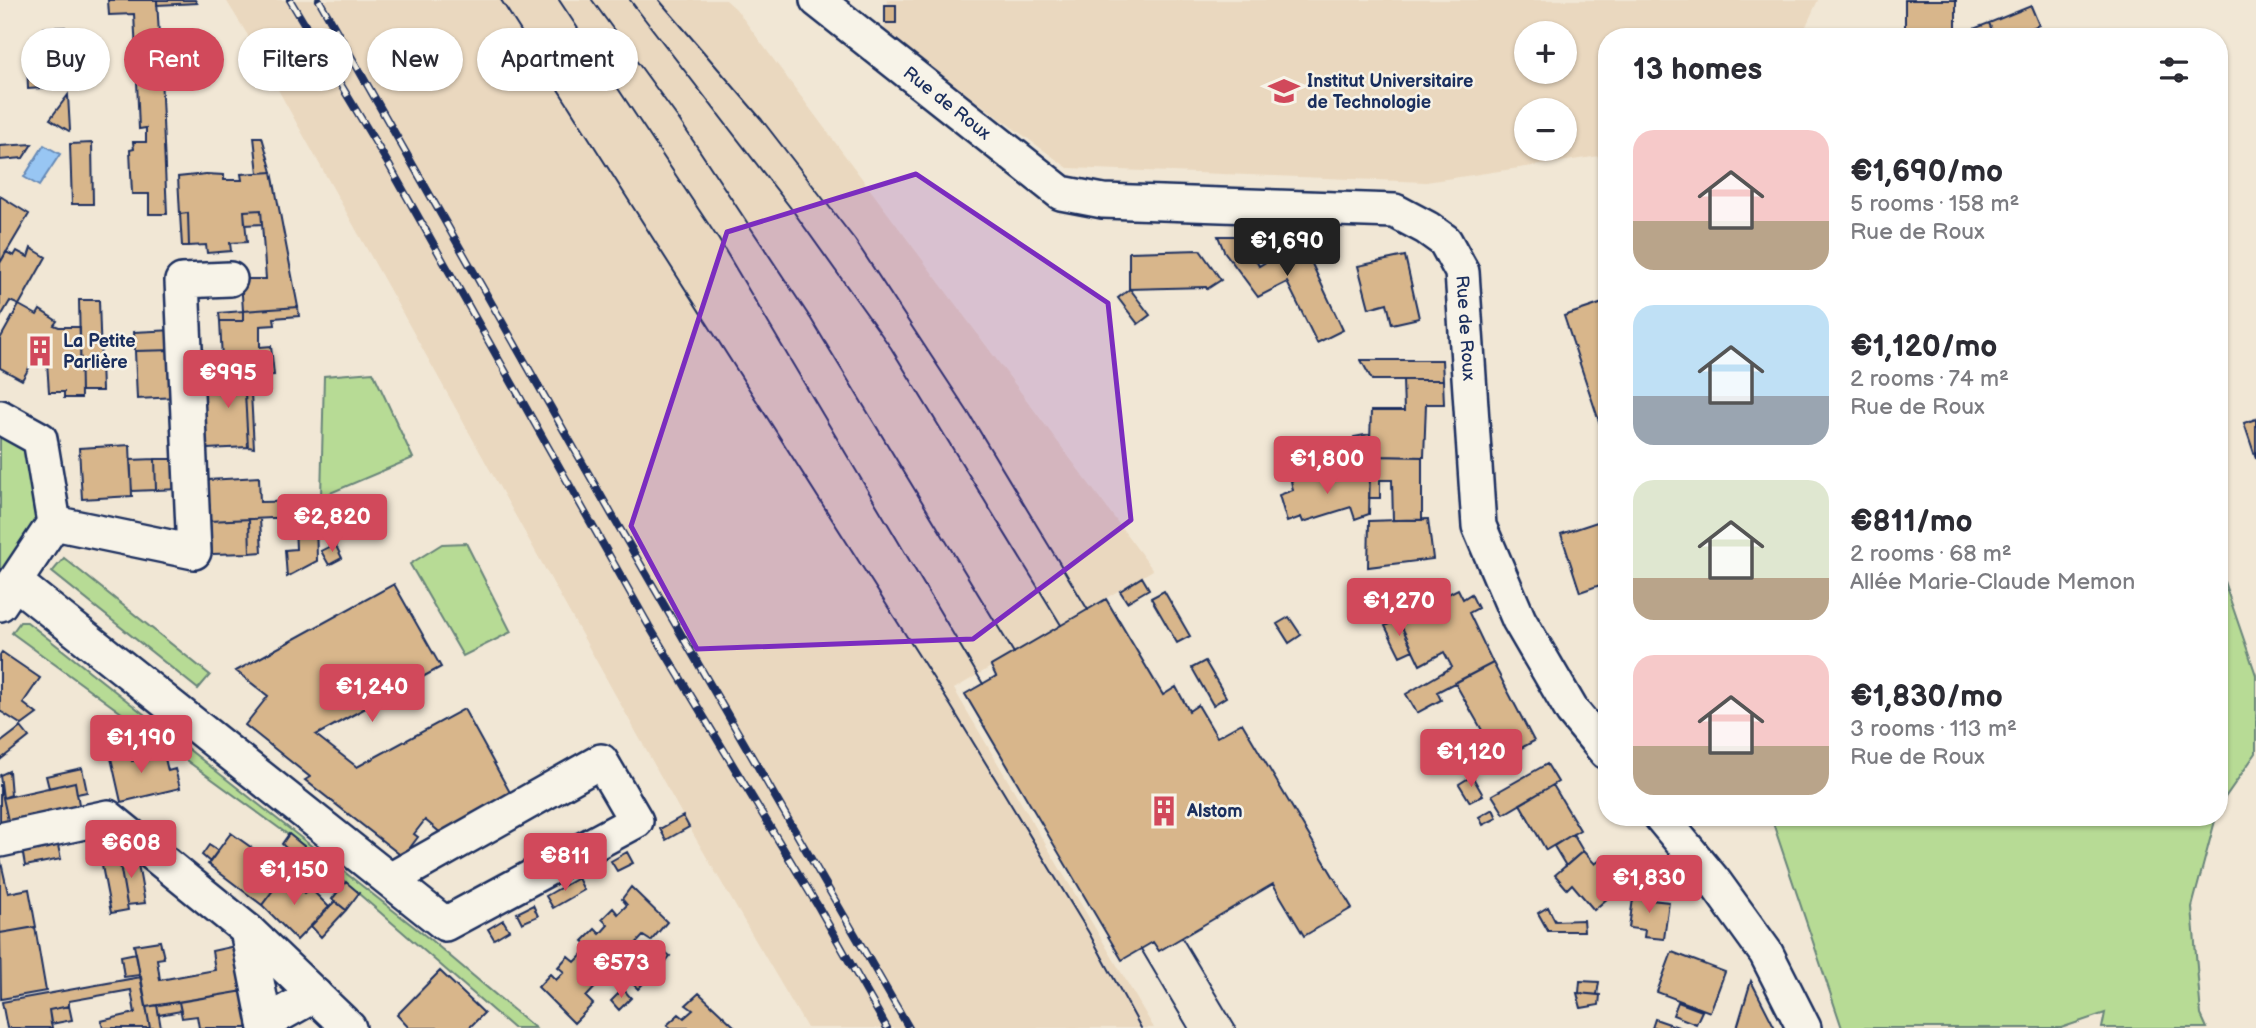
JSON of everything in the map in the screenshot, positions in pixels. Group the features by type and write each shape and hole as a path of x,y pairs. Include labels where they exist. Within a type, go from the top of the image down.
{"street":[{"name":"Rue de Roux","path":"817,0 1062,193 1103,201 1395,211 1445,241 1462,272 1479,526 1519,620 1572,711 1598,742"},
{"path":"54,523 194,552 182,281 230,279"},
{"path":"0,417 40,439 54,523 7,593 445,924 636,821 601,761 390,880"},
{"path":"0,840 108,817 247,930 349,1028"},
{"path":"1668,826 1714,881 1766,953 1804,1028"},
{"path":"247,930 266,1025 314,995"}],"highlighted area":[{"path":"916,174 1108,303 1131,520 973,639 697,649 631,526 727,232"}],"shaded area":[{"path":"226,0 726,0 736,9 1153,570 954,689 1154,1028 807,1028 689,827 279,91 353,91 353,28 243,28"},
{"name":"Institut Universitaire de Technologie","path":"887,0 1818,0 1805,28 1598,28 1598,156 1577,159 1577,98 1514,98 1514,161 1566,161 1426,182 1068,168 884,34"}],"green space":[{"path":"373,372 413,458 321,497 324,376"},
{"path":"0,417 40,439 54,523 0,604"},
{"path":"466,543 511,632 463,656 410,564 442,544"},
{"path":"64,558 210,675 198,689 52,572"},
{"path":"2228,593 2256,675 2256,753 2228,793"},
{"path":"20,622 27,622 432,941 535,1028 513,1028 305,847 12,633"},
{"path":"1774,826 2214,826 2192,907 2201,1015 2207,1028 2102,1028 2105,1013 2061,1028 1842,1028"}],"water":[{"path":"44,145 60,154 39,186 24,177"}],"building":[{"path":"108,0 157,0 159,28 135,28 134,14 109,15"},
{"path":"157,0 195,0 197,3 157,5"},
{"path":"1905,0 1956,0 1956,28 1905,28"},
{"path":"885,5 896,5 896,23 885,23"},
{"path":"2031,6 2039,25 2032,28 1991,28 1989,23"},
{"path":"1989,23 1991,28 1976,28"},
{"path":"137,91 162,91 167,214 149,214 149,194 132,194 130,150 134,149 133,142 146,142 146,128 139,129"},
{"path":"68,95 70,130 69,131 50,119"},
{"path":"254,137 262,137 272,172 258,173"},
{"path":"92,143 93,204 72,204 70,144"},
{"path":"32,144 23,158 0,160 0,146"},
{"path":"272,172 298,307 243,311 241,279 266,279 261,210 244,211 247,242 230,243 231,251 207,253 206,245 189,246 188,213 180,214 178,177 206,174 224,175 224,180 242,180 241,174"},
{"path":"0,196 29,214 0,263"},
{"path":"261,210 262,224 245,225 244,211"},
{"path":"188,213 189,246 182,246 180,214"},
{"path":"1298,234 1343,330 1317,343 1287,282 1258,297 1224,251 1218,236 1243,236 1259,266 1274,257 1265,240 1266,235"},
{"path":"31,248 46,257 19,305 10,301 0,318 0,263 6,252 14,256 17,251 28,257"},
{"path":"1200,250 1221,280 1207,289 1129,289 1129,252"},
{"path":"1405,256 1419,318 1392,324 1387,303 1369,308 1358,266"},
{"path":"1130,289 1150,315 1138,324 1118,298"},
{"path":"79,300 99,300 102,391 81,391"},
{"name":"La Petite Parlière","path":"19,305 37,315 40,310 57,321 54,325 59,327 80,327 81,398 64,398 64,392 49,392 47,362 32,363 22,380 0,368 0,339"},
{"path":"1598,305 1598,418 1564,316"},
{"path":"298,307 299,316 274,318 275,325 260,326 260,347 271,346 274,375 223,378 220,321 243,321 243,311"},
{"path":"243,311 243,321 220,321 219,313"},
{"path":"174,330 175,350 135,351 134,332"},
{"path":"175,350 178,397 137,399 135,351"},
{"path":"1361,360 1442,360 1443,380 1372,380"},
{"path":"263,375 263,392 245,393 248,447 207,449 203,379"},
{"path":"1403,380 1443,380 1444,404 1426,404 1424,457 1380,456 1380,441 1370,441 1371,411 1404,411"},
{"path":"245,393 251,393 254,448 248,447"},
{"path":"2256,419 2256,459 2244,423"},
{"path":"1370,434 1370,456 1365,457 1363,450 1357,452 1354,437"},
{"path":"1370,441 1380,441 1380,456 1370,456"},
{"path":"130,445 132,496 82,499 79,448"},
{"path":"1370,456 1422,457 1422,520 1393,520 1392,480 1380,480 1380,498 1369,498"},
{"path":"155,459 156,490 132,491 130,460"},
{"path":"155,459 180,459 181,489 156,490"},
{"path":"1339,467 1343,479 1370,471 1369,514 1355,519 1351,507 1303,522 1301,517 1287,522 1279,495 1293,490 1291,481"},
{"path":"259,477 260,502 315,501 316,516 210,521 208,480"},
{"path":"316,516 317,561 287,577 285,550 296,549 295,526 282,527 282,517"},
{"path":"249,519 260,519 262,552 250,553"},
{"path":"249,519 250,553 212,554 210,521"},
{"path":"1428,519 1433,559 1368,567 1369,521"},
{"path":"1598,522 1598,586 1580,592 1561,534"},
{"path":"335,544 342,558 329,565 321,551"},
{"path":"1142,577 1149,589 1127,602 1120,591"},
{"path":"394,584 441,667 316,735 357,767 464,709 512,796 442,834 425,820 414,834 418,837 403,857 305,780 310,777 245,725 268,696 236,671"},
{"path":"1458,589 1463,599 1471,594 1478,608 1469,613 1493,663 1437,692 1441,700 1417,713 1406,694 1452,667 1444,652 1420,665 1398,619 1416,610 1419,617 1439,607 1436,600"},
{"path":"1164,591 1190,636 1177,643 1151,598"},
{"name":"Alstom","path":"1106,599 1163,695 1176,687 1189,711 1198,705 1217,737 1242,723 1352,908 1304,936 1273,884 1159,951 1153,942 1122,960 965,694 996,676 991,666"},
{"path":"1436,600 1439,607 1419,617 1416,610"},
{"path":"1289,617 1301,635 1289,643 1277,624"},
{"path":"1398,619 1413,650 1400,656 1385,626"},
{"path":"2,652 40,678 23,703 37,714 22,725 0,711"},
{"path":"1205,661 1226,697 1213,705 1192,668"},
{"path":"1493,663 1534,741 1499,760 1455,683"},
{"path":"21,727 29,737 0,760 0,743"},
{"path":"128,746 132,761 164,754 168,771 175,769 180,788 121,802 109,749"},
{"path":"1547,764 1558,782 1504,814 1492,795"},
{"path":"82,768 87,792 77,794 75,782 49,788 46,776"},
{"path":"9,771 11,795 3,798 0,775"},
{"path":"1472,776 1483,795 1470,802 1459,784"},
{"path":"75,782 80,810 9,825 3,798"},
{"path":"0,784 9,825 0,827"},
{"path":"1553,785 1580,830 1546,850 1520,804"},
{"path":"1493,809 1497,818 1483,825 1479,817"},
{"path":"683,816 689,827 666,840 660,829"},
{"path":"231,833 276,865 287,849 282,844 289,834 305,847 262,905 208,864"},
{"path":"1573,834 1583,851 1566,866 1554,846"},
{"path":"57,841 61,859 25,866 22,848"},
{"path":"209,845 218,851 210,862 202,855"},
{"path":"115,846 128,910 111,913 99,850"},
{"path":"117,847 138,864 145,903 127,905"},
{"path":"305,847 318,858 303,877 290,867"},
{"path":"1583,851 1595,864 1600,860 1623,885 1594,910 1572,884 1567,889 1555,875"},
{"path":"627,852 633,863 617,871 611,861"},
{"path":"0,858 8,893 29,889 36,927 0,933"},
{"path":"286,873 305,893 310,888 329,907 297,940 262,905"},
{"path":"578,878 584,890 553,908 546,896"},
{"path":"346,882 359,893 346,910 332,899"},
{"path":"1623,885 1634,891 1633,901 1615,892"},
{"path":"631,887 667,922 651,941 643,936 586,997 593,1004 574,1023 538,987 550,974 556,980 564,972 558,967 568,956 575,962 590,947 583,941 595,929 600,934 608,925 602,919 613,908 618,914 627,905 622,899"},
{"path":"1634,891 1652,893 1651,900 1669,902 1664,939 1644,937 1645,930 1629,928"},
{"path":"335,901 346,910 321,937 311,926"},
{"path":"533,905 538,916 522,923 517,913"},
{"path":"1548,907 1555,921 1583,920 1584,931 1548,931 1538,913"},
{"path":"503,920 509,930 494,939 488,929"},
{"path":"35,927 46,991 1,999 0,933"},
{"path":"160,941 164,958 157,959 160,980 215,970 212,951 235,946 244,991 146,1007 134,945"},
{"path":"660,948 670,956 659,970 648,961"},
{"path":"1672,952 1725,972 1710,1012 1657,992"},
{"path":"136,953 140,975 124,977 121,956"},
{"path":"642,968 651,975 638,989 630,981"},
{"path":"440,971 484,1013 469,1028 409,1028 397,1015"},
{"path":"141,977 150,1028 103,1028 101,1021 135,1013 131,990 69,1001 69,1006 49,1010 52,1028 7,1028 2,1002"},
{"path":"1580,981 1599,982 1597,995 1579,993"},
{"path":"1751,981 1775,1028 1737,1028"},
{"path":"623,989 631,998 619,1010 611,1001"},
{"path":"244,991 251,1028 199,1028 197,1016 182,1018 179,1002"},
{"path":"699,993 734,1026 733,1028 671,1028 667,1025 679,1014 684,1018 693,1010 686,1005"},
{"path":"1577,993 1600,995 1599,1005 1581,1008"},
{"path":"179,1002 181,1011 159,1015 157,1005"},
{"path":"1678,1002 1702,1011 1696,1024 1673,1015"},
{"path":"157,1005 161,1028 150,1028 146,1007"},
{"path":"69,1006 72,1020 51,1024 49,1010"},
{"path":"1655,1019 1681,1028 1652,1028"}],"tram line":[{"path":"501,0 951,706 1089,933 1141,1028"},
{"path":"559,0 719,240 983,684"},
{"path":"592,0 678,118 811,319 1014,653"},
{"path":"630,0 793,211 891,348 1061,625"},
{"path":"659,0 762,120 855,240 968,412 1088,610"},
{"path":"1182,938 1236,1028"},
{"path":"1141,949 1188,1028"}],"railway":[{"path":"290,0 389,165 649,626 819,908 887,1028"},
{"path":"319,0 612,515 909,1028"}],"place":[{"name":"Institut Universitaire de Technologie","path":"1284,91"},
{"name":"La Petite Parlière","path":"40,351"},
{"name":"Alstom","path":"1164,811"}]}
